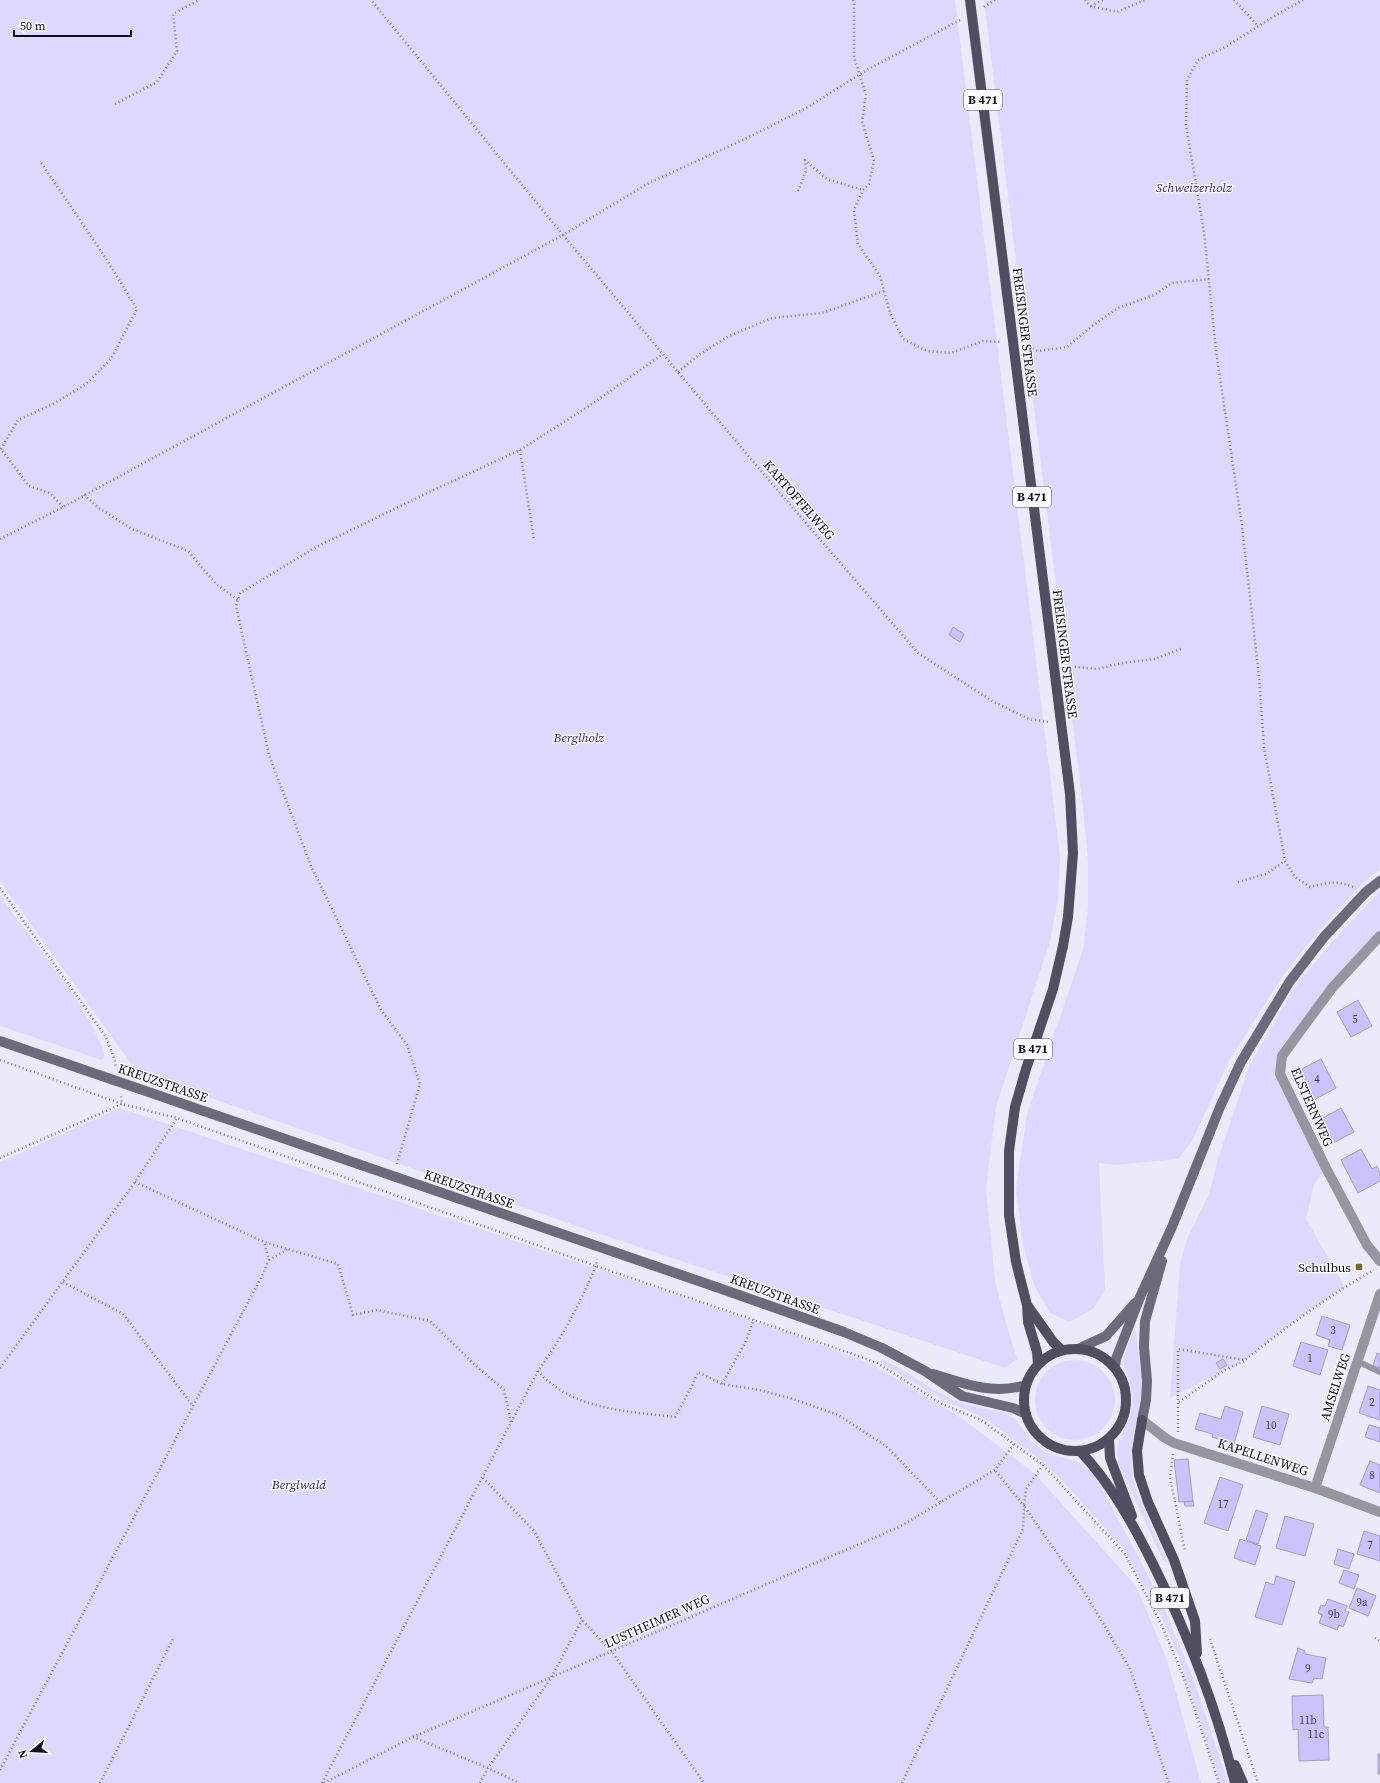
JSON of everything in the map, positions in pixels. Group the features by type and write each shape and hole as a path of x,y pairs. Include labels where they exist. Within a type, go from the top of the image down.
{"main road":[{"name":"FREISINGER STRASSE","path":"970,0 1070,794 1073,853 1068,917 1053,989 1015,1107 1009,1150 1008,1215 1016,1262 1027,1305"},
{"path":"1115,1367 1116,1359 1140,1297 1172,1226 1220,1107 1241,1062 1294,976 1324,937 1366,892 1380,881"},
{"name":"KREUZSTRASSE","path":"0,1041 844,1332 882,1348 925,1371 962,1396 1013,1408 1026,1414"},
{"path":"1172,1226 1145,1321 1144,1347 1147,1381 1146,1400 1137,1451 1139,1475 1148,1502 1174,1560 1195,1621 1198,1663"},
{"path":"1080,1348 1100,1354 1115,1367 1123,1381 1127,1397 1126,1413 1119,1427 1109,1439 1096,1448 1081,1452 1066,1451 1052,1446 1041,1438 1031,1427 1026,1414 1024,1400 1026,1385 1038,1364 1053,1353 1062,1350 1080,1348 1098,1342 1106,1336 1140,1297"},
{"name":"B 471","path":"1027,1305 1038,1318 1054,1343 1062,1350"},
{"name":"B 471","path":"1027,1305 1028,1322 1037,1352 1038,1364"},
{"name":"KREUZSTRASSE","path":"925,1371 978,1388 1013,1389 1026,1385"},
{"name":"B 471","path":"1109,1439 1110,1458 1138,1535"},
{"name":"B 471","path":"1081,1452 1099,1471 1138,1535 1165,1589 1198,1663 1225,1742 1243,1783"},
{"name":"B 471","path":"1225,1742 1235,1783"}],"street":[{"name":"ELSTERNWEG","path":"1380,936 1332,988 1282,1056 1280,1074 1330,1175 1367,1245 1380,1261"},
{"name":"AMSELWEG","path":"1315,1488 1357,1361 1376,1319 1380,1294"},
{"name":"KAPELLENWEG","path":"1142,1420 1158,1433 1174,1443 1315,1488 1380,1512"}],"lane":[{"path":"1357,1361 1380,1372"}],"path":[{"path":"115,104 157,82 176,51 172,14 199,0"},
{"name":"KARTOFFELWEG","path":"371,0 662,354 918,653 992,701 1029,719 1061,724"},
{"path":"853,0 854,57 866,94 862,121 874,161 869,184 864,190 854,210 858,244 880,276 890,313 904,339 927,351 951,353 983,342 1013,342 1038,351 1067,347 1092,326 1118,308 1154,295 1172,283 1209,279"},
{"path":"1085,0 1090,6 1117,12 1145,0"},
{"path":"1090,6 1103,0"},
{"path":"1234,0 1258,26"},
{"path":"1303,0 1227,46 1198,60 1187,80 1186,125 1204,232 1216,351 1242,526 1259,678 1264,746 1285,861 1295,877 1310,887 1332,882 1341,882"},
{"path":"0,539 63,507 563,235 647,184 749,137 808,107 859,74 972,13"},
{"path":"798,191 806,171 805,160 827,179 864,190"},
{"path":"40,161 105,257 137,309 111,359 86,384 53,404 18,420 1,448 29,486 50,493 63,507"},
{"path":"678,372 700,354 730,336 772,318 822,313 884,291"},
{"path":"394,1177 420,1084 407,1045 381,1010 311,866 270,755 236,606 240,593 318,546 520,450 589,406 662,354"},
{"path":"520,450 534,540"},
{"path":"84,495 99,508 132,529 188,551 216,584 238,600"},
{"path":"1054,672 1075,667 1097,669 1122,663 1155,659 1184,648"},
{"path":"1238,882 1266,874 1285,861"},
{"path":"0,888 106,1037 114,1058 122,1104"},
{"path":"0,1060 122,1104 177,1118 596,1266 754,1319 877,1363 942,1404 981,1420 1043,1465 1125,1554 1163,1628 1184,1678 1219,1783"},
{"path":"0,1158 122,1104"},
{"path":"0,1368 136,1182 177,1118"},
{"path":"136,1182 264,1242 338,1264 353,1315 376,1310 430,1321 475,1365 504,1390 511,1422"},
{"path":"264,1242 269,1260"},
{"path":"323,1783 538,1371 560,1340 578,1306 596,1266 599,1247"},
{"path":"0,1770 269,1260 288,1249"},
{"path":"1179,1402 1223,1371 1245,1360 1309,1311 1344,1287 1380,1267"},
{"path":"62,1282 122,1314 193,1406"},
{"path":"722,1384 746,1341 754,1319"},
{"path":"1186,1556 1170,1477 1174,1443 1178,1431 1178,1349 1245,1360"},
{"path":"538,1371 547,1381 573,1398 613,1409 675,1417 698,1372 722,1384 759,1390 793,1399 838,1415 886,1446 940,1502"},
{"path":"1014,1444 995,1470 1024,1506 1086,1593 1130,1669 1169,1783"},
{"path":"902,1783 1023,1529 1026,1489 1043,1465"},
{"name":"LUSTHEIMER WEG","path":"323,1783 413,1737 899,1527 995,1470"},
{"path":"483,1478 534,1530 582,1620 612,1652 704,1783"},
{"path":"480,1783 488,1768 551,1678 582,1620"},
{"path":"100,1783 174,1637"},
{"path":"1210,1638 1258,1783"},
{"path":"1375,1638 1380,1642"},
{"path":"413,1737 488,1768 519,1783"}],"green space":[{"name":"Berglholz","path":"0,0 955,0 1060,856 1058,899 1050,941 996,1107 986,1189 995,1281 1017,1359 1005,1368 594,1232 137,1072 0,881"},
{"name":"Schweizerholz","path":"984,0 1380,0 1380,869 1361,885 1317,933 1282,977 1230,1059 1192,1141 1178,1159 1115,1165 1099,1163 1105,1289 1094,1308 1070,1322 1050,1313 1034,1285 1023,1244 1016,1189 1027,1114 1083,950 1088,908 1088,861 1083,807"},
{"path":"1380,891 1380,936 1282,1056 1280,1074 1326,1168 1314,1185 1306,1219 1345,1287 1291,1323 1245,1360 1170,1398 1180,1264 1187,1239 1209,1194 1218,1159 1250,1064 1294,988 1332,942"},
{"path":"0,895 58,973 85,1013 105,1056 102,1060 0,1026"},
{"name":"Berglwald","path":"120,1108 806,1339 873,1365 960,1417 1033,1472 1136,1586 1167,1660 1201,1783 0,1783 0,1162"},
{"path":"1136,1330 1141,1378 1141,1394 1132,1443 1131,1462 1133,1479 1137,1493 1167,1562 1165,1562 1162,1558 1119,1465 1117,1456 1119,1441 1128,1422 1132,1407 1132,1390 1124,1362 1125,1352 1133,1333"},
{"path":"882,1359 898,1367 934,1390 954,1400 972,1406 1005,1413 1015,1419 1033,1443 1047,1453 1081,1463 1095,1476 1165,1610 1192,1675 1228,1783 1220,1783 1178,1655 1161,1616 1124,1549 1060,1478 1038,1458 990,1422 967,1410 944,1401 880,1362"},
{"path":"1075,1360 1090,1363 1103,1372 1112,1385 1115,1400 1112,1415 1103,1428 1090,1437 1075,1440 1060,1437 1047,1428 1038,1415 1035,1400 1038,1385 1047,1372 1060,1363"}],"building":[{"path":"953,627 964,634 960,642 949,635"},
{"path":"1358,1000 1372,1026 1351,1037 1337,1012"},
{"path":"1321,1059 1336,1088 1314,1100 1298,1071"},
{"path":"1341,1108 1354,1132 1331,1144 1319,1120"},
{"path":"1361,1149 1372,1169 1377,1166 1380,1173 1380,1181 1358,1193 1341,1160"},
{"path":"1322,1316 1350,1325 1342,1350 1328,1346 1330,1340 1316,1335"},
{"path":"1301,1342 1328,1350 1320,1375 1293,1366"},
{"path":"1377,1353 1380,1354 1380,1368 1373,1366"},
{"path":"1223,1359 1227,1365 1220,1369 1216,1363"},
{"path":"1368,1386 1380,1390 1380,1420 1359,1413"},
{"path":"1225,1406 1243,1412 1234,1444 1212,1437 1213,1434 1195,1429 1200,1413 1221,1419"},
{"path":"1262,1406 1289,1414 1280,1445 1253,1437"},
{"path":"1369,1425 1380,1428 1380,1442 1365,1437"},
{"path":"1188,1459 1193,1501 1179,1502 1174,1460"},
{"path":"1370,1461 1380,1465 1380,1493 1360,1485"},
{"path":"1220,1477 1243,1485 1228,1531 1204,1523"},
{"path":"1193,1501 1194,1506 1185,1506 1184,1502"},
{"path":"1256,1510 1268,1514 1258,1544 1246,1540"},
{"path":"1285,1516 1314,1524 1305,1556 1276,1548"},
{"path":"1364,1531 1380,1536 1380,1561 1357,1554"},
{"path":"1240,1539 1261,1546 1255,1565 1234,1558"},
{"path":"1338,1549 1354,1554 1349,1569 1334,1564"},
{"path":"1344,1570 1359,1575 1354,1589 1339,1583"},
{"path":"1276,1576 1295,1582 1282,1625 1255,1617 1266,1582 1274,1585"},
{"path":"1357,1588 1376,1596 1368,1616 1349,1608"},
{"path":"1328,1599 1347,1606 1345,1611 1349,1612 1343,1627 1339,1625 1337,1630 1319,1623 1322,1615 1318,1613 1321,1605 1325,1606"},
{"path":"1298,1648 1305,1651 1305,1654 1326,1658 1322,1679 1314,1678 1312,1683 1289,1679"},
{"path":"1323,1695 1324,1727 1328,1727 1329,1760 1299,1761 1298,1729 1293,1730 1292,1696"},
{"path":"1378,1754 1380,1754 1380,1774 1378,1774"}],"place":[{"name":"Schulbus","path":"1359,1267"}]}
